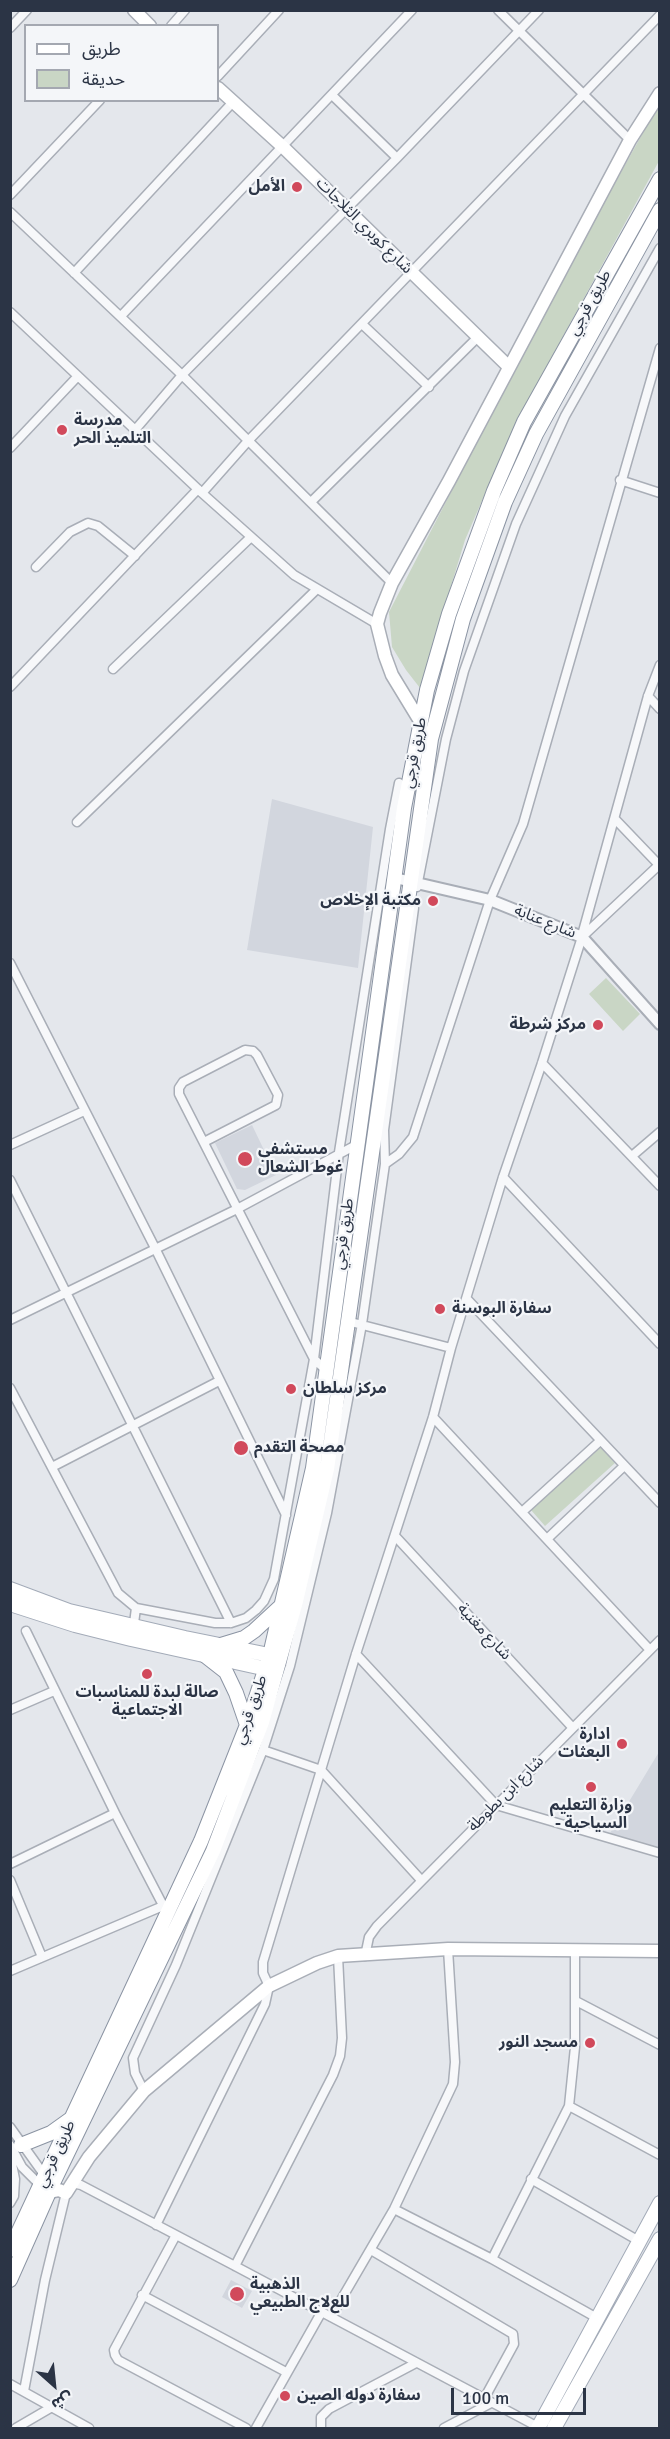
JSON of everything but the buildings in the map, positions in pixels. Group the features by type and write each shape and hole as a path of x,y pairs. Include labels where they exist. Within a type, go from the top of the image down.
{"main road":[{"path":"134,10 148,24"},
{"name":"شارع كوبري الثلاجات","path":"219,89 283,147 509,367"},
{"path":"420,721 392,675 377,624 393,583 630,140 660,93"},
{"name":"طريق قرجي","path":"276,1656 281,1606 320,1469 326,1370 356,1145 404,808 427,690 449,614 494,491 524,422 660,179"},
{"name":"طريق قرجي","path":"10,2280 213,1851 262,1722 272,1670 320,1469 348,1321 413,882 431,739 463,620 505,502 536,434 660,210"},
{"path":"636,220 650,228"},
{"path":"10,1589 133,1633 203,1654 272,1670"},
{"path":"10,1604 75,1625 276,1656"},
{"path":"221,1646 244,1638 281,1606"},
{"path":"203,1654 226,1672 247,1725"},
{"name":"طريق قرجي","path":"12,2243 55,2186 74,2116 165,1910 201,1841 247,1725 272,1670"},
{"path":"55,2186 88,2157 144,2091 269,1986 338,1956 365,1956 448,1948 660,1952"},
{"path":"14,2153 51,2133 74,2116"},
{"path":"539,2428 659,2206"},
{"path":"554,2428 660,2239"}],"street":[{"path":"10,28 27,10"},
{"path":"173,24 185,10"},
{"path":"219,75 279,10"},
{"path":"121,316 412,10"},
{"path":"498,10 630,140"},
{"path":"135,430 182,375 397,158 538,10"},
{"path":"12,682 412,273 660,15"},
{"path":"332,95 397,158"},
{"path":"10,195 98,102"},
{"path":"74,273 233,102"},
{"path":"10,212 182,375 393,583"},
{"path":"144,2091 135,2073 133,2058 176,1965 263,1750 290,1666 327,1513 362,1324 385,1164 384,1130 413,882 464,671 516,524 565,416 660,248"},
{"path":"12,316 294,575 377,624"},
{"path":"362,324 429,387"},
{"path":"311,502 478,337"},
{"path":"385,1164 399,1154 413,1137 490,900 523,825 620,480 660,348"},
{"path":"10,448 78,376"},
{"path":"620,480 660,493"},
{"path":"36,567 70,532 88,523 98,526 135,556"},
{"path":"113,669 251,537"},
{"path":"77,822 316,590"},
{"path":"156,2225 260,2019 269,1986 263,1973 263,1962 356,1654 396,1537 433,1417 451,1348 503,1177 582,937 648,696 660,664"},
{"path":"648,696 660,709"},
{"path":"10,1388 118,1593 136,1608 215,1623 231,1623 246,1618 264,1600 274,1579 314,1359 339,1152 399,783"},
{"path":"582,937 659,865 615,819"},
{"name":"شارع عنابة","path":"395,878 490,900 582,937 660,1024"},
{"path":"10,963 155,1248 287,1516"},
{"path":"204,1142 276,1105 278,1095 253,1051 245,1050 183,1082 179,1088 179,1094 314,1359 326,1370"},
{"path":"542,1063 660,1186"},
{"path":"10,1145 84,1111"},
{"path":"632,1156 660,1132"},
{"path":"10,1320 237,1209 339,1152 356,1145"},
{"path":"503,1177 660,1344"},
{"path":"10,1180 231,1623"},
{"path":"467,1299 623,1467 660,1503"},
{"path":"348,1321 451,1348"},
{"path":"52,1467 219,1381"},
{"path":"433,1417 650,1650"},
{"path":"522,1512 600,1441"},
{"path":"547,1539 623,1467"},
{"name":"شارع مغنية","path":"396,1537 572,1727"},
{"path":"133,1633 136,1608"},
{"path":"10,1971 165,1910 26,1631"},
{"name":"شارع ابن بطوطة","path":"365,1956 369,1938 377,1926 660,1640"},
{"path":"356,1654 496,1805 660,1853"},
{"path":"10,1710 54,1691"},
{"path":"263,1750 321,1770 421,1880"},
{"path":"10,1864 115,1813"},
{"path":"10,1880 42,1957"},
{"path":"332,2318 394,2210 453,2084 455,2062 448,1948"},
{"path":"492,2259 569,2106 575,2047 575,1950"},
{"path":"236,2266 333,2075 340,2056 342,2038 338,1956"},
{"path":"576,2001 660,2045"},
{"path":"569,2106 660,2155"},
{"path":"10,2127 15,2179 10,2203"},
{"path":"14,2153 55,2186"},
{"path":"14,2153 55,2186 81,2185 539,2428"},
{"path":"531,2179 639,2241"},
{"path":"24,2391 45,2280 55,2186"},
{"path":"394,2210 492,2259 597,2318"},
{"path":"176,2235 114,2350 118,2360 246,2428"},
{"path":"371,2250 513,2334 514,2344 488,2401 444,2428"},
{"path":"142,2295 286,2372"},
{"path":"256,2428 321,2313"},
{"path":"321,2428 321,2417 329,2409 416,2363"},
{"path":"10,2384 89,2428"},
{"path":"16,2428 52,2407"}],"shaded area":[{"path":"272,799 373,827 358,968 247,950"},
{"name":"مستشفي غوط الشعال","path":"252,1125 276,1175 245,1190 237,1189 215,1143"},
{"path":"659,1752 659,1850 607,1838"},
{"name":"الذهبية للعﻻج الطبيعي","path":"231,2280 252,2291 242,2308 222,2297"}],"green space":[{"path":"659,104 659,161 525,406 494,473 465,540 420,688 392,647 389,612 556,289"},
{"path":"606,978 640,1014 623,1031 589,994"},
{"path":"601,1447 615,1463 545,1526 531,1510"}],"place":[{"name":"الأمل","path":"297,187"},
{"name":"مدرسة التلميذ الحر","path":"62,430"},
{"name":"مكتبة الإخلاص","path":"433,901"},
{"name":"مركز شرطة","path":"598,1025"},
{"name":"مستشفي غوط الشعال","path":"245,1159"},
{"name":"سفارة البوسنة","path":"440,1309"},
{"name":"مركز سلطان","path":"291,1389"},
{"name":"مصحة التقدم","path":"241,1448"},
{"name":"صالة لبدة للمناسبات الاجتماعية","path":"147,1674"},
{"name":"ادارة البعثات","path":"622,1744"},
{"name":"وزارة التعليم - السياحية","path":"591,1787"},
{"name":"مسجد النور","path":"590,2043"},
{"name":"الذهبية للعﻻج الطبيعي","path":"237,2294"},
{"name":"سفارة دوله الصين","path":"285,2396"}]}
